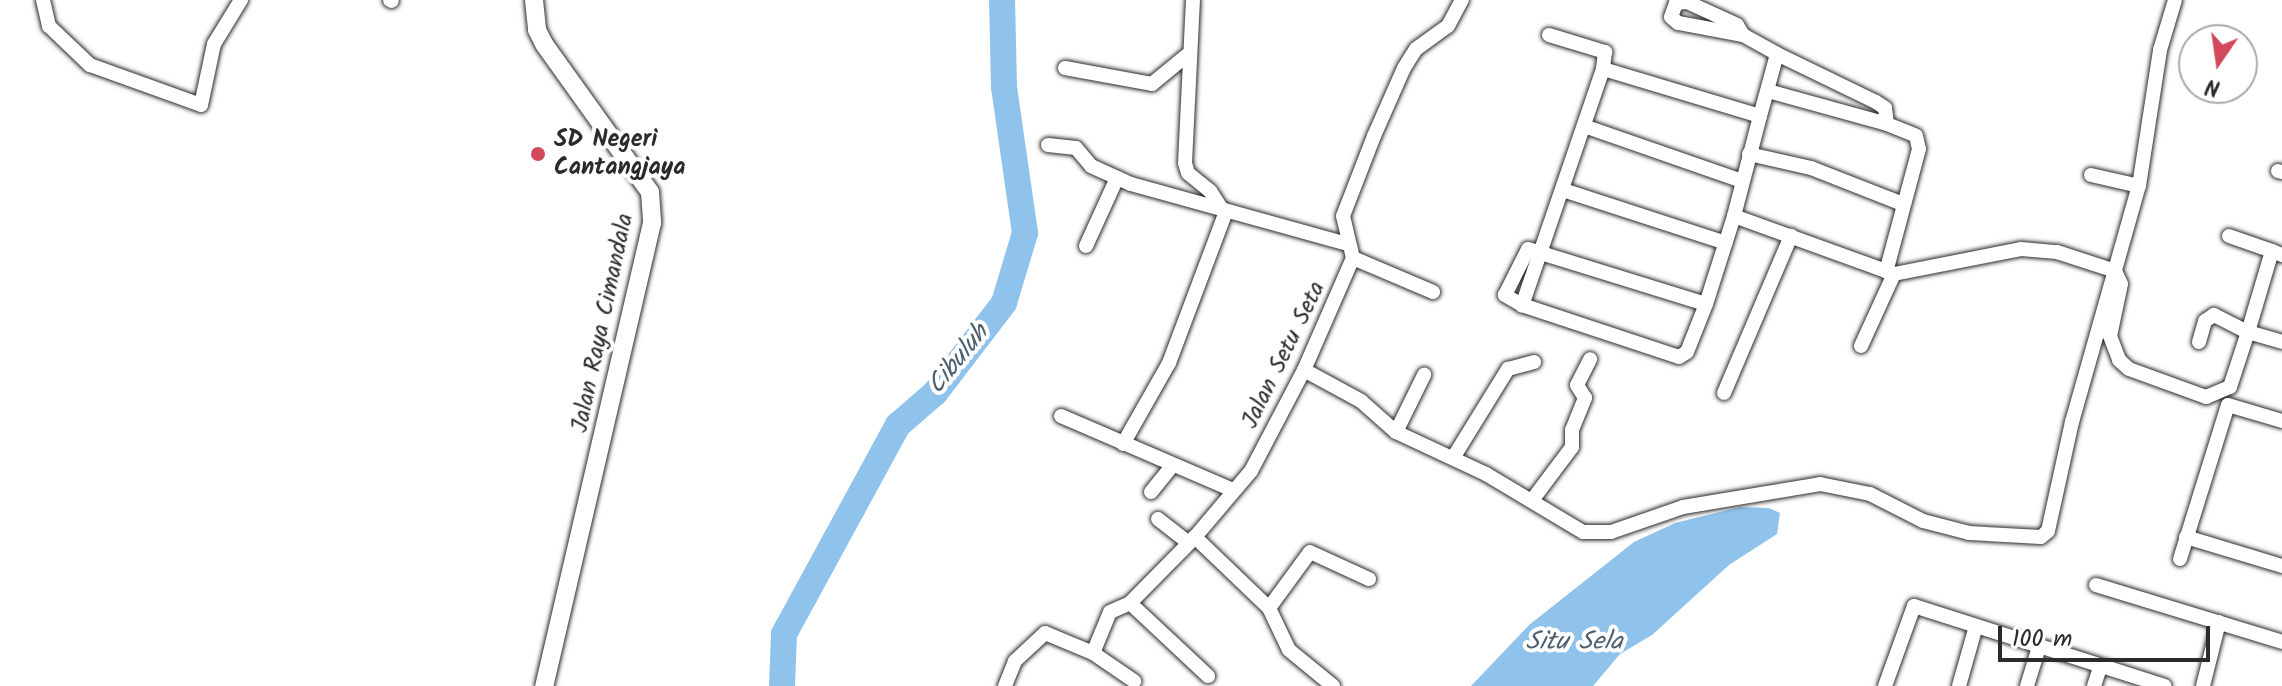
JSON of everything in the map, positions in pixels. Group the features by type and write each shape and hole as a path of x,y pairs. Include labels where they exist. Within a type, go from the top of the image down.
{"street":[{"path":"43,0 49,26 90,65 201,105 214,44 241,0"},
{"name":"Jalan Raya Cimandala","path":"534,0 537,30 544,44 650,192 652,223 544,686"},
{"path":"1193,0 1187,55 1186,170 1210,191 1225,214"},
{"name":"Jalan Setu Seta","path":"1093,653 1106,617 1130,603 1191,539 1259,458 1304,370 1350,251 1346,206 1404,68 1416,49 1448,26 1462,0"},
{"path":"1304,370 1361,401 1396,432 1533,499 1575,529 1599,534 1683,507 1820,484 1845,489 1969,533 2034,538 2048,531 2072,422 2139,186 2160,50 2175,0"},
{"path":"1549,35 1605,52 1603,69 1522,305 1679,357 1687,352 1726,243 1777,54"},
{"path":"1743,35 1876,102 1885,108 1887,124"},
{"path":"1065,68 1152,84 1187,55"},
{"path":"1603,69 1760,116"},
{"path":"1768,91 1887,124 1916,136 1919,143 1890,273 1861,346"},
{"path":"1584,126 1742,181"},
{"path":"1048,145 1076,148 1091,166 1117,178 1350,251 1433,292"},
{"path":"1749,154 1811,168 1903,204"},
{"path":"2091,175 2139,186"},
{"path":"1086,246 1117,178"},
{"path":"1563,190 1726,243"},
{"path":"1123,444 1169,363 1225,214"},
{"path":"1734,216 1890,273 2021,249 2057,252 2115,271 2121,284 2111,349 2129,369 2211,398 2230,387 2277,253 2229,236"},
{"path":"1724,393 1791,236"},
{"path":"1540,250 1706,304"},
{"path":"2199,342 2205,321 2214,315 2248,332 2282,342"},
{"path":"1533,499 1572,447 1572,430 1585,398 1577,385 1590,359"},
{"path":"1453,458 1508,369 1534,362"},
{"path":"1396,432 1424,375"},
{"path":"2180,559 2228,405 2282,421"},
{"path":"1061,416 1171,467 1233,490"},
{"path":"1151,492 1171,467"},
{"path":"1158,519 1191,539 1269,608 1289,650 1333,686"},
{"path":"2186,537 2282,566"},
{"path":"1269,608 1310,552 1369,579"},
{"path":"2096,585 2282,642"},
{"path":"1130,603 1208,676"},
{"path":"1885,686 1912,606 2164,686"},
{"path":"2203,686 2219,622"},
{"path":"1959,686 1976,626"},
{"path":"1005,686 1015,661 1049,632 1093,653 1129,682"},
{"path":"2027,686 2039,647"},
{"path":"2094,686 2100,667"}],"water":[{"name":"Situ Sela","path":"1740,507 1769,508 1780,513 1777,534 1729,565 1652,635 1620,654 1593,686 1471,686 1529,625 1634,542 1675,523"}],"waterway":[{"name":"Cibuluh","path":"782,686 784,634 898,425 935,393 1004,303 1025,233 1004,87 1002,0"}],"place":[{"name":"SD Negeri Cantangjaya","path":"538,154"}]}
